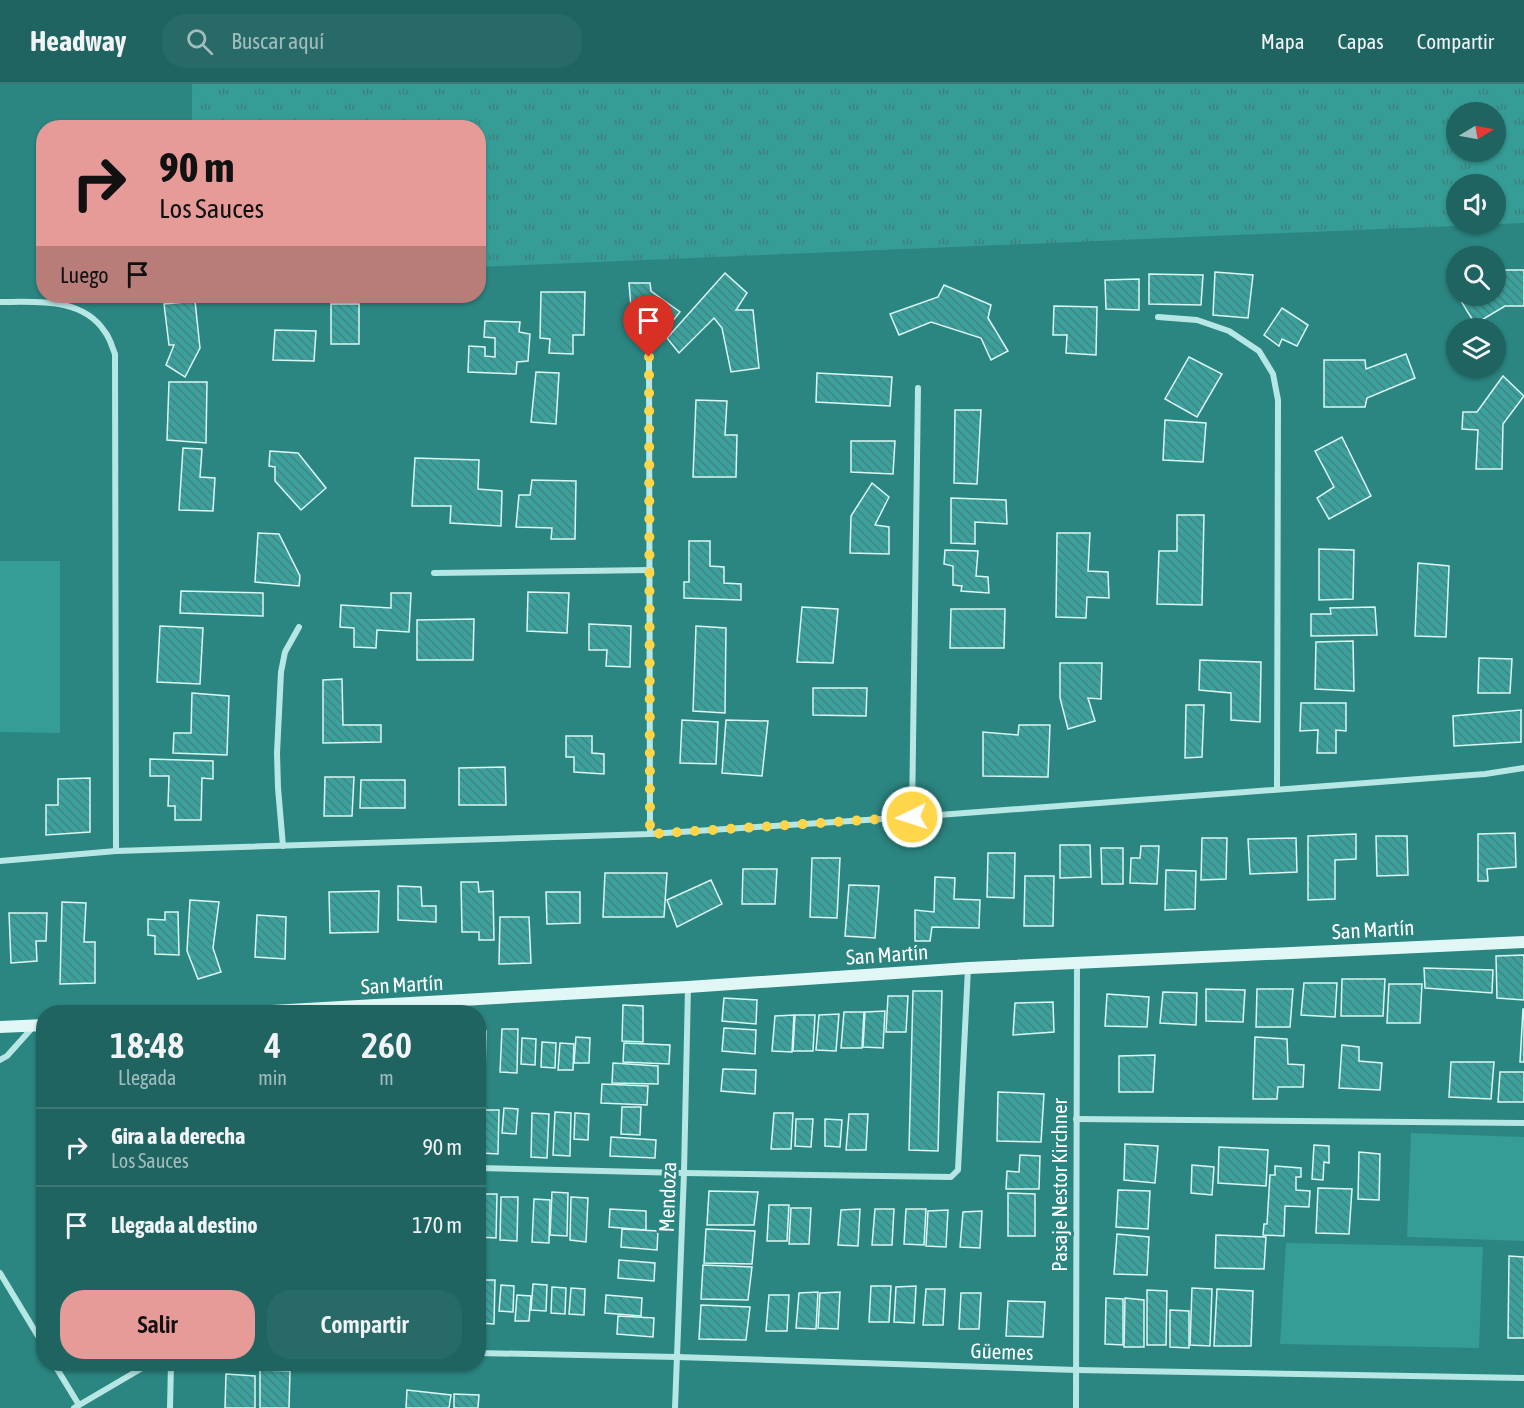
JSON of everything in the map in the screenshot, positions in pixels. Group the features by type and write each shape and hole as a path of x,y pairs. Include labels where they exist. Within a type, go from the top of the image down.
{"street":[{"path":"0,302 36,302"},
{"path":"54,303 73,307 93,318 106,332 115,354 116,851"},
{"path":"1158,317 1197,320 1229,331 1259,351 1273,374 1278,400 1277,789"},
{"path":"649,357 650,834"},
{"path":"912,817 918,388"},
{"path":"434,573 651,570"},
{"path":"283,846 277,753 282,672 285,652 299,627"},
{"path":"0,861 116,851 650,834 912,817 1485,774 1524,768"},
{"name":"San Martín","path":"375,1005 1077,962 1524,942"},
{"name":"Pasaje Nestor Kirchner","path":"1076,1408 1077,962"},
{"path":"486,1168 951,1177 958,1170 969,968"},
{"name":"Mendoza","path":"675,1408 688,987"},
{"path":"0,1027 36,1025"},
{"path":"0,1060 36,1028"},
{"path":"1076,1119 1524,1123"},
{"path":"0,1273 36,1333"},
{"name":"Güemes","path":"486,1353 1076,1370 1524,1378"},
{"path":"58,1371 77,1407 137,1371"},
{"path":"170,1408 171,1371"}],"green space":[{"path":"192,84 1524,84 1524,223 1506,224 1506,174 1446,174 1446,226 486,267 486,120 192,120"},
{"path":"0,561 60,561 60,733 0,732"},
{"path":"1411,1133 1524,1137 1524,1241 1407,1237"},
{"path":"1286,1243 1483,1247 1479,1348 1280,1344"}],"building":[{"path":"1506,270 1524,270 1524,306 1506,306"},
{"path":"1215,272 1253,275 1248,318 1213,315"},
{"path":"725,273 747,293 736,310 753,310 759,368 731,372 722,328 714,318 679,353 667,338"},
{"path":"1149,274 1203,275 1201,305 1149,304"},
{"path":"1139,279 1139,310 1106,309 1105,280"},
{"path":"629,283 650,283 651,291 680,312 667,328 640,307 631,307"},
{"path":"944,285 991,305 988,318 1008,351 991,360 981,338 931,322 899,335 890,314 938,297"},
{"path":"541,292 585,292 584,335 573,335 573,354 549,353 550,339 540,338"},
{"path":"195,303 200,348 185,377 166,365 174,345 169,345 164,304"},
{"path":"331,304 359,304 359,344 331,344"},
{"path":"1054,306 1097,307 1096,355 1066,353 1067,335 1053,335"},
{"path":"1464,306 1505,306 1485,318 1471,318"},
{"path":"1282,308 1308,325 1297,346 1282,339 1279,346 1264,335"},
{"path":"485,321 520,322 519,332 530,334 528,361 517,362 516,374 468,372 469,346 485,347 485,356 495,357 495,338 484,337"},
{"path":"275,330 316,331 314,361 273,360"},
{"path":"1406,354 1415,378 1367,398 1365,407 1324,407 1324,360 1365,360 1366,369"},
{"path":"1189,357 1222,374 1197,417 1165,399"},
{"path":"536,372 559,373 556,424 531,422"},
{"path":"817,373 892,377 890,406 816,402"},
{"path":"1502,378 1505,378 1524,396 1503,424 1502,469 1476,469 1478,430 1462,429 1463,412 1477,412"},
{"path":"169,382 207,382 206,443 167,440"},
{"path":"696,400 727,401 725,435 737,435 736,477 693,477"},
{"path":"955,410 981,410 977,484 954,483"},
{"path":"1165,420 1206,423 1203,462 1163,460"},
{"path":"1342,437 1371,496 1329,519 1317,498 1334,487 1315,451"},
{"path":"851,441 895,441 893,474 851,472"},
{"path":"183,448 202,449 200,477 215,478 213,511 179,510"},
{"path":"270,451 298,453 326,488 301,510 275,481 275,467 269,466"},
{"path":"415,458 479,460 478,489 502,491 501,526 450,523 451,506 412,506"},
{"path":"532,480 576,481 575,539 551,539 552,528 516,527 519,495 530,495"},
{"path":"872,483 889,497 875,525 889,527 889,554 850,553 851,516"},
{"path":"951,498 1006,500 1007,524 975,522 975,544 951,543"},
{"path":"1177,515 1204,515 1202,605 1157,604 1159,551 1177,551"},
{"path":"258,533 279,534 300,576 299,586 255,582"},
{"path":"1057,533 1090,533 1088,571 1108,572 1109,598 1087,597 1086,618 1056,617"},
{"path":"689,541 710,541 710,566 724,567 724,583 741,584 741,600 684,598 684,582 689,582"},
{"path":"1319,549 1354,550 1353,599 1319,600"},
{"path":"945,550 978,551 976,576 988,577 989,593 961,591 962,586 953,585 953,566 944,564"},
{"path":"1418,563 1449,566 1446,637 1415,636"},
{"path":"181,591 263,593 263,616 180,613"},
{"path":"528,592 569,593 567,633 527,631"},
{"path":"391,593 411,593 409,632 377,630 376,648 354,647 354,628 340,627 341,605 391,608"},
{"path":"802,607 838,609 833,663 797,662"},
{"path":"1375,607 1377,635 1311,636 1311,614 1331,614 1330,608"},
{"path":"951,609 1005,609 1004,648 950,648"},
{"path":"474,619 473,660 417,660 417,620"},
{"path":"589,624 631,626 630,667 606,666 607,650 589,650"},
{"path":"160,626 203,628 200,684 157,682"},
{"path":"696,626 726,628 725,713 693,711"},
{"path":"1353,641 1354,691 1315,689 1316,642"},
{"path":"1479,658 1512,659 1510,693 1478,693"},
{"path":"1200,660 1261,662 1260,722 1231,720 1231,693 1199,690"},
{"path":"1060,663 1102,663 1101,699 1088,698 1095,721 1068,729 1060,698"},
{"path":"342,679 343,725 381,725 381,742 323,743 323,680"},
{"path":"813,688 867,688 866,716 813,715"},
{"path":"192,693 229,696 227,755 173,753 174,733 191,733"},
{"path":"1301,703 1346,703 1346,731 1336,730 1336,753 1317,753 1318,730 1300,731"},
{"path":"1186,705 1204,705 1202,757 1185,758"},
{"path":"1521,710 1521,742 1454,746 1453,716"},
{"path":"682,720 718,722 716,764 680,763"},
{"path":"726,720 768,721 762,776 722,773"},
{"path":"1019,725 1050,725 1048,777 983,776 983,732 1018,735"},
{"path":"566,736 592,736 592,753 604,754 604,774 574,772 574,757 566,757"},
{"path":"150,759 213,761 213,779 202,778 201,820 175,820 175,806 168,806 169,776 150,776"},
{"path":"505,767 506,805 459,805 459,768"},
{"path":"325,777 354,777 352,816 324,816"},
{"path":"90,778 90,832 46,835 46,805 58,805 58,779"},
{"path":"361,780 405,780 405,808 360,808"},
{"path":"1515,833 1516,867 1487,869 1488,881 1478,881 1478,834"},
{"path":"1356,834 1356,859 1335,860 1335,899 1308,900 1308,836"},
{"path":"1376,836 1407,836 1408,875 1377,876"},
{"path":"1202,838 1227,838 1226,879 1201,880"},
{"path":"1296,838 1297,872 1250,874 1248,839"},
{"path":"1060,845 1090,845 1091,877 1060,878"},
{"path":"1141,846 1159,846 1157,884 1130,883 1131,858 1140,858"},
{"path":"1101,848 1123,848 1123,884 1102,884"},
{"path":"988,853 1015,853 1014,898 987,897"},
{"path":"812,858 840,858 837,918 810,917"},
{"path":"743,869 777,869 775,904 742,904"},
{"path":"1166,870 1196,871 1195,909 1165,910"},
{"path":"605,873 667,873 664,917 603,917"},
{"path":"1025,876 1054,876 1053,926 1024,926"},
{"path":"935,877 955,878 954,899 980,900 979,928 932,927 930,941 915,941 915,910 934,912"},
{"path":"711,880 722,904 677,927 667,900"},
{"path":"461,882 478,882 479,892 493,891 494,940 479,940 479,932 462,932"},
{"path":"849,885 879,886 875,938 845,936"},
{"path":"398,886 421,887 422,906 436,906 436,922 398,920"},
{"path":"379,891 378,932 330,933 329,892"},
{"path":"546,892 580,892 580,923 547,924"},
{"path":"190,900 219,902 213,948 221,972 198,979 187,951"},
{"path":"62,902 86,903 84,942 95,942 95,983 60,984"},
{"path":"165,912 178,912 179,955 155,954 155,936 148,935 148,919 165,920"},
{"path":"9,913 47,913 46,941 36,941 37,961 11,963"},
{"path":"257,915 286,917 285,959 255,957"},
{"path":"500,917 529,917 531,963 499,964"},
{"path":"1524,955 1524,1000 1497,998 1496,956"},
{"path":"1424,968 1493,970 1492,993 1425,988"},
{"path":"1342,979 1385,979 1383,1016 1341,1016"},
{"path":"1304,983 1337,983 1335,1017 1301,1015"},
{"path":"1389,984 1422,984 1420,1023 1387,1023"},
{"path":"1206,989 1245,990 1243,1022 1206,1021"},
{"path":"1257,989 1293,989 1290,1027 1256,1027"},
{"path":"913,991 942,991 938,1151 909,1150"},
{"path":"1163,992 1197,993 1196,1025 1160,1023"},
{"path":"1107,994 1149,997 1147,1027 1105,1026"},
{"path":"888,996 908,996 906,1032 886,1032"},
{"path":"724,998 757,1000 756,1024 722,1021"},
{"path":"1053,1002 1054,1032 1013,1035 1015,1003"},
{"path":"623,1005 643,1006 643,1042 622,1041"},
{"path":"1523,1009 1524,1062 1520,1062"},
{"path":"885,1011 883,1048 863,1047 865,1012"},
{"path":"844,1012 864,1012 862,1048 841,1048"},
{"path":"839,1014 836,1051 816,1050 819,1015"},
{"path":"794,1015 792,1052 772,1051 775,1016"},
{"path":"795,1015 815,1015 813,1051 793,1051"},
{"path":"724,1028 756,1030 755,1054 722,1051"},
{"path":"502,1029 518,1029 517,1073 500,1072"},
{"path":"576,1037 590,1038 589,1063 574,1063"},
{"path":"1255,1037 1287,1039 1288,1064 1304,1065 1303,1087 1278,1087 1277,1099 1253,1099"},
{"path":"522,1038 536,1039 535,1065 521,1064"},
{"path":"542,1042 556,1043 555,1068 541,1067"},
{"path":"560,1043 574,1044 573,1070 558,1070"},
{"path":"624,1043 670,1045 669,1064 623,1062"},
{"path":"1342,1045 1359,1047 1359,1061 1382,1063 1380,1090 1339,1088"},
{"path":"1155,1055 1153,1092 1119,1092 1119,1056"},
{"path":"1451,1062 1494,1062 1491,1099 1449,1097"},
{"path":"613,1063 658,1066 658,1084 612,1083"},
{"path":"723,1069 756,1070 755,1094 721,1091"},
{"path":"1500,1072 1524,1072 1524,1102 1498,1102"},
{"path":"602,1084 648,1086 647,1105 601,1103"},
{"path":"998,1092 1044,1094 1041,1142 997,1141"},
{"path":"622,1107 641,1107 640,1135 621,1134"},
{"path":"504,1108 518,1109 516,1134 502,1133"},
{"path":"486,1110 499,1110 498,1154 486,1153"},
{"path":"555,1112 571,1113 570,1156 553,1155"},
{"path":"532,1113 549,1114 547,1158 531,1157"},
{"path":"575,1113 589,1114 588,1140 574,1139"},
{"path":"774,1113 793,1113 791,1149 771,1149"},
{"path":"849,1114 868,1114 866,1150 846,1150"},
{"path":"796,1119 813,1119 811,1147 795,1146"},
{"path":"825,1119 842,1120 840,1147 825,1146"},
{"path":"611,1137 656,1140 655,1158 610,1156"},
{"path":"1125,1144 1158,1146 1155,1183 1124,1180"},
{"path":"1314,1145 1329,1146 1329,1163 1324,1162 1323,1180 1312,1179"},
{"path":"1219,1147 1268,1150 1266,1186 1218,1183"},
{"path":"1359,1152 1380,1154 1379,1200 1358,1199"},
{"path":"1020,1155 1040,1156 1039,1189 1006,1189 1007,1171 1019,1172"},
{"path":"1192,1165 1214,1167 1212,1195 1191,1193"},
{"path":"1275,1166 1301,1168 1301,1177 1296,1177 1296,1190 1310,1191 1309,1207 1285,1206 1284,1236 1263,1235 1264,1224 1267,1224 1270,1175 1275,1175"},
{"path":"1318,1188 1352,1189 1349,1234 1316,1233"},
{"path":"1118,1190 1150,1191 1148,1229 1116,1227"},
{"path":"709,1191 758,1192 754,1225 707,1225"},
{"path":"552,1192 568,1193 567,1236 550,1235"},
{"path":"1008,1193 1035,1194 1035,1236 1008,1236"},
{"path":"486,1194 497,1194 496,1238 486,1237"},
{"path":"501,1197 518,1197 517,1241 500,1240"},
{"path":"571,1197 588,1198 586,1242 570,1240"},
{"path":"534,1199 550,1200 549,1243 532,1242"},
{"path":"769,1205 789,1205 787,1241 767,1241"},
{"path":"791,1208 811,1208 809,1244 789,1244"},
{"path":"610,1209 646,1211 646,1230 609,1227"},
{"path":"860,1209 858,1246 838,1245 841,1210"},
{"path":"875,1209 894,1209 892,1245 872,1245"},
{"path":"906,1209 926,1209 924,1245 904,1244"},
{"path":"948,1210 946,1247 926,1246 928,1211"},
{"path":"982,1211 980,1248 960,1247 963,1212"},
{"path":"622,1229 658,1231 657,1250 621,1247"},
{"path":"706,1229 755,1231 752,1264 704,1263"},
{"path":"1117,1234 1149,1237 1147,1275 1114,1274"},
{"path":"1216,1235 1266,1237 1264,1269 1215,1268"},
{"path":"1509,1256 1524,1257 1524,1338 1508,1338"},
{"path":"619,1260 655,1263 654,1281 618,1278"},
{"path":"703,1265 752,1267 748,1300 701,1299"},
{"path":"486,1280 495,1280 494,1324 486,1324"},
{"path":"533,1284 547,1285 546,1311 531,1310"},
{"path":"501,1285 514,1286 513,1312 499,1311"},
{"path":"871,1286 891,1286 889,1322 869,1322"},
{"path":"916,1286 914,1323 894,1322 896,1287"},
{"path":"552,1287 566,1288 565,1314 551,1313"},
{"path":"571,1288 585,1289 584,1315 569,1314"},
{"path":"1192,1288 1212,1289 1210,1346 1190,1345"},
{"path":"926,1289 945,1289 943,1325 923,1325"},
{"path":"1217,1289 1253,1291 1251,1346 1214,1346"},
{"path":"1147,1290 1167,1291 1166,1345 1147,1345"},
{"path":"818,1292 816,1329 796,1328 799,1293"},
{"path":"840,1292 838,1329 818,1328 820,1293"},
{"path":"961,1293 981,1293 979,1329 959,1329"},
{"path":"517,1295 531,1296 529,1321 515,1321"},
{"path":"606,1295 642,1298 641,1316 605,1313"},
{"path":"769,1295 789,1295 787,1331 766,1331"},
{"path":"1106,1298 1123,1299 1123,1345 1105,1344"},
{"path":"1125,1298 1144,1300 1144,1347 1124,1347"},
{"path":"1008,1301 1045,1302 1043,1337 1006,1336"},
{"path":"701,1305 750,1307 746,1340 699,1339"},
{"path":"1170,1310 1189,1311 1189,1348 1170,1347"},
{"path":"618,1316 654,1318 653,1337 617,1334"},
{"path":"260,1371 290,1371 289,1408 260,1408"},
{"path":"226,1374 255,1376 255,1408 225,1408"},
{"path":"407,1390 451,1395 449,1408 406,1408"},
{"path":"454,1394 479,1395 478,1408 454,1408"}],"route":[{"path":"649,357 650,834 912,817"}]}
